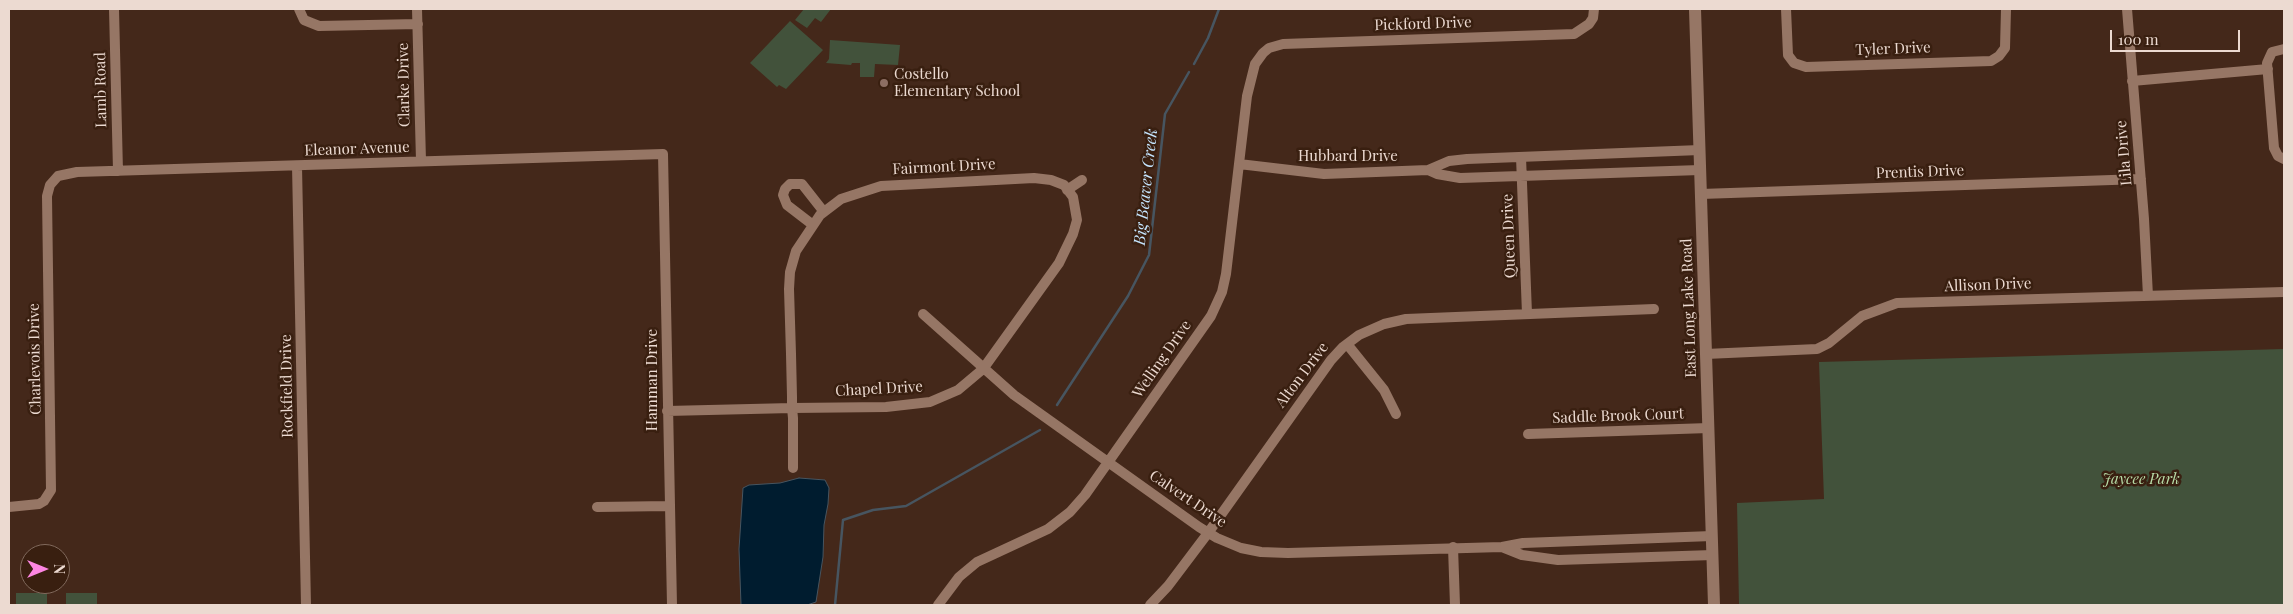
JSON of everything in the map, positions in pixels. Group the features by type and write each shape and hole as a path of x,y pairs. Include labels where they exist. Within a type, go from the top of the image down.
{"main road":[{"name":"East Long Lake Road","path":"1695,9 1714,605"}],"street":[{"name":"Lamb Road","path":"114,9 118,171"},
{"path":"299,9 304,20 320,26 418,24"},
{"name":"Clarke Drive","path":"418,9 421,161"},
{"name":"Pickford Drive","path":"1270,48 1283,44 1574,34 1589,24 1594,9"},
{"name":"Tyler Drive","path":"1786,9 1788,55 1794,63 1806,67 1991,61 1999,56 2005,48 2006,9"},
{"name":"Lila Drive","path":"2127,9 2141,179 2148,296"},
{"name":"Welling Drive","path":"938,605 959,577 977,562 1048,529 1070,512 1215,309 1226,274 1249,84 1258,59 1270,48"},
{"path":"2281,157 2274,148 2268,57 2272,52 2284,48"},
{"path":"2132,81 2268,69"},
{"name":"Hubbard Drive","path":"1428,170 1439,164 1458,160 1700,150"},
{"name":"Eleanor Avenue","path":"53,180 68,173 663,154"},
{"name":"Hamman Drive","path":"663,154 672,605"},
{"path":"1598,154 1599,173"},
{"name":"Queen Drive","path":"1521,157 1526,314"},
{"name":"Hubbard Drive","path":"1238,164 1324,174 1428,170 1437,174 1460,178 1700,170"},
{"name":"Rockfield Drive","path":"297,166 306,605"},
{"name":"Fairmont Drive","path":"793,468 790,272 796,251 824,212 841,199 881,186 1034,178 1051,180 1064,186 1067,190"},
{"name":"Prentis Drive","path":"1701,194 2141,179"},
{"name":"Charlevois Drive","path":"9,507 33,506 44,502 51,490 47,196 53,180"},
{"path":"1067,190 1082,180"},
{"path":"813,226 787,205 783,195 785,189 790,184 802,184 824,212"},
{"name":"Chapel Drive","path":"667,411 886,407 930,402 958,390 983,369 1059,263 1074,234 1077,220 1076,207 1067,190"},
{"name":"Allison Drive","path":"1706,354 1817,348 1829,343 1862,316 1897,303 2284,292"},
{"name":"Alton Drive","path":"1150,605 1168,586 1208,533 1330,360 1347,344 1374,327 1394,321 1654,309"},
{"name":"Calvert Drive","path":"923,314 1014,395 1208,533 1241,548 1273,553 1502,546 1523,543 1712,536"},
{"path":"1347,344 1384,390 1396,414"},
{"name":"Saddle Brook Court","path":"1528,434 1709,428"},
{"path":"597,507 669,506"},
{"path":"1612,540 1612,559"},
{"name":"Calvert Drive","path":"1502,546 1522,555 1549,560 1713,555"},
{"path":"1454,547 1455,605"}],"green space":[{"path":"804,9 831,9 821,22 815,18 807,28 795,20"},
{"path":"790,21 823,50 786,89 779,85 777,87 750,63"},
{"path":"830,40 900,45 898,65 875,64 874,77 860,77 860,63 852,63 851,65 826,63 829,59"},
{"name":"Jaycee Park","path":"2284,349 2284,605 1739,605 1737,503 1824,499 1819,362"},
{"path":"16,593 47,594 47,605 16,605"},
{"path":"97,593 97,605 66,605 66,594"}],"water":[{"path":"799,478 825,480 829,488 824,525 823,557 816,602 807,605 741,605 739,549 743,488 749,485 780,483"}],"waterway":[{"name":"Big Beaver Creek","path":"1194,64 1208,38 1219,9"},
{"name":"Big Beaver Creek","path":"1057,405 1128,296 1149,255 1165,114 1189,72"},
{"name":"Big Beaver Creek","path":"835,605 843,520 873,510 906,506 1040,430"}],"place":[{"name":"Costello Elementary School","path":"884,83"}]}
